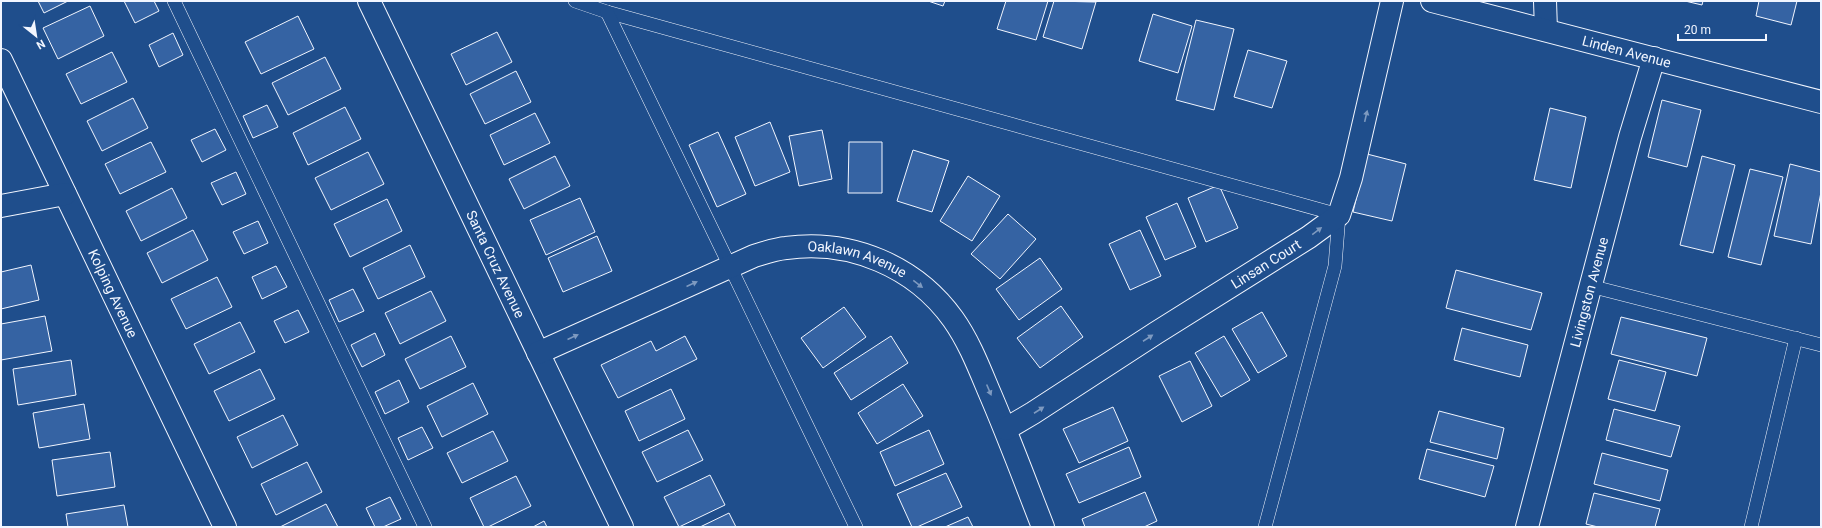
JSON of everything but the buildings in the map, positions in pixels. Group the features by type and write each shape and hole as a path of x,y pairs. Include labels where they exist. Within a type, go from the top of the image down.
{"street":[{"name":"Santa Cruz Avenue","path":"369,1 622,527"},
{"path":"1340,214 1351,178 1392,1"},
{"name":"Linden Avenue","path":"1432,1 1821,102"},
{"path":"1545,1 1546,30"},
{"name":"Livingston Avenue","path":"1527,527 1630,137 1654,58"},
{"name":"Kolping Avenue","path":"1,60 225,527"},
{"path":"1,206 65,194"},
{"name":"Linsan Court","path":"1006,429 1033,414 1156,333 1309,237 1340,214"},
{"name":"Oaklawn Avenue","path":"538,353 754,256 785,248 818,246 851,250 873,257 903,273 930,293 952,318 970,347 1006,429 1043,527"}],"lane":[{"path":"174,1 425,527"},
{"path":"575,1 607,12 1340,214 1335,266 1265,527"},
{"path":"607,12 856,527"},
{"path":"1590,286 1821,344"},
{"path":"1751,527 1796,338"}]}
